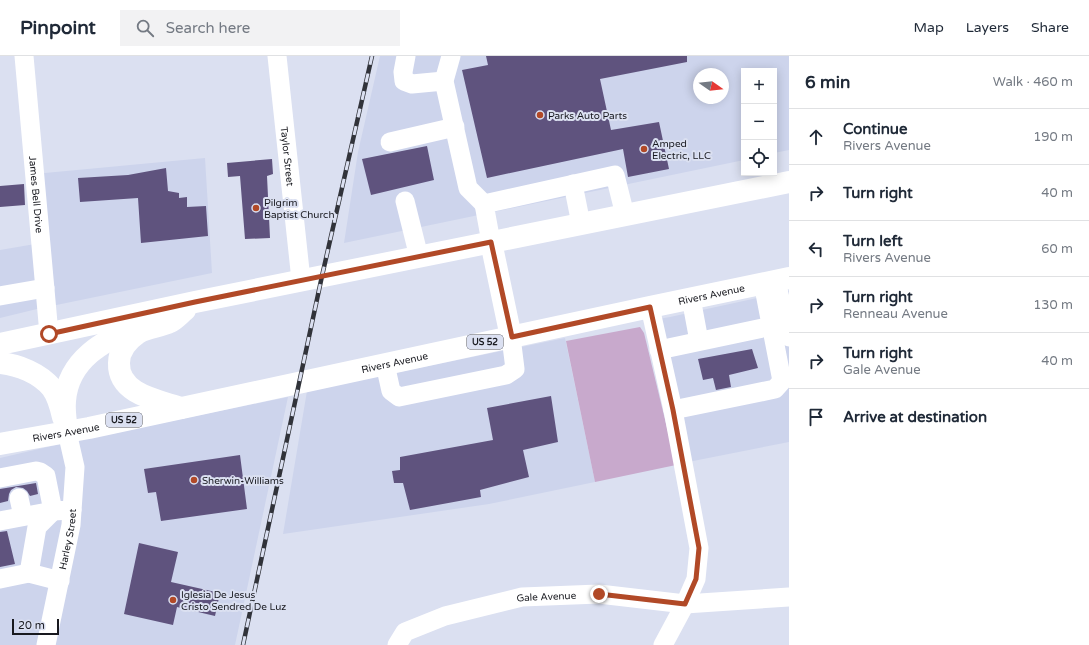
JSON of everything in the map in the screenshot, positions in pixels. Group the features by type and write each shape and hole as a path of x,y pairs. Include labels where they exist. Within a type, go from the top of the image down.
{"main road":[{"path":"0,344 301,280 789,182"},
{"path":"491,242 512,337"},
{"name":"Rivers Avenue","path":"0,444 67,432 182,408 776,281"},
{"path":"182,408 146,397 132,390 121,379 119,356 127,342 140,332 171,322 195,302"},
{"path":"67,432 65,401 69,384 77,366 95,348 139,325 154,311"},
{"path":"0,363 21,367 37,375 52,389 61,410 67,432"}],"street":[{"name":"James Bell Drive","path":"24,56 49,334"},
{"name":"Taylor Street","path":"277,56 301,280"},
{"path":"406,56 403,72 404,81 412,84 444,81"},
{"path":"451,56 444,81 468,188 484,204 491,242"},
{"path":"390,142 455,127"},
{"path":"484,204 615,175 625,215"},
{"path":"573,184 581,224"},
{"path":"405,201 419,257"},
{"path":"673,410 776,389 782,381 772,326 776,281"},
{"path":"776,281 789,337"},
{"path":"0,296 44,288"},
{"path":"691,298 699,341"},
{"path":"650,307 673,410 699,548 696,579 685,604 663,645"},
{"path":"659,350 772,326"},
{"path":"385,364 390,391 399,397 506,375 515,369 512,337"},
{"name":"Harley Street","path":"46,645 71,525 76,467 67,432"},
{"path":"1,518 15,490 36,471 46,476 53,511"},
{"path":"15,490 53,511 72,510"},
{"path":"29,573 37,527 53,511"},
{"path":"0,579 29,573 60,581"},
{"name":"Gale Avenue","path":"401,639 445,616 522,597 599,594 685,604 789,597"}],"shaded area":[{"path":"380,56 789,56 789,150 777,152 777,68 741,68 741,161 344,243 358,152"},
{"path":"205,158 212,273 0,318 0,250 41,243 34,174"},
{"path":"789,291 789,442 683,463 652,320"},
{"path":"640,327 644,333 676,465 595,482 566,341"},
{"path":"565,338 595,482 489,504 283,534 307,391"},
{"path":"288,397 235,645 0,645 0,458 69,442"}],"building":[{"name":"Parks Auto Parts","path":"486,56 687,56 687,62 600,79 611,130 659,122 669,169 628,177 623,149 487,178 462,70 488,65"},
{"path":"427,146 434,180 371,195 362,159"},
{"name":"Pilgrim Baptist Church","path":"272,159 273,174 267,176 270,238 245,239 240,176 228,177 227,163"},
{"path":"166,168 168,191 179,193 179,198 187,197 187,207 206,206 208,236 141,243 138,198 80,202 78,178 128,175"},
{"path":"24,184 25,205 0,207 0,186"},
{"path":"752,349 758,368 729,375 731,387 716,390 713,378 703,380 698,359"},
{"path":"551,396 558,442 523,450 529,477 480,490 481,497 410,510 403,483 394,483 392,471 400,470 400,457 493,440 487,408"},
{"name":"Sherwin-Williams","path":"240,455 247,509 161,521 156,492 148,493 144,469"},
{"path":"36,483 38,494 30,496 23,488 16,487 11,490 8,501 0,503 0,489"},
{"path":"7,531 15,564 0,567 0,532"},
{"name":"Iglesia De Jesus Cristo Sendred De Luz","path":"139,543 178,552 171,582 220,593 215,616 177,607 173,625 124,614"}],"railway":[{"path":"243,645 322,276 372,56"}],"place":[{"name":"Parks Auto Parts","path":"540,115"},
{"name":"Amped Electric, LLC","path":"644,149"},
{"name":"Pilgrim Baptist Church","path":"256,208"},
{"name":"Sherwin-Williams","path":"194,480"},
{"name":"Iglesia De Jesus Cristo Sendred De Luz","path":"173,600"}],"route":[{"path":"49,334 195,302 491,242 512,337 650,307 673,410 699,548 696,579 685,604 599,594"}]}
